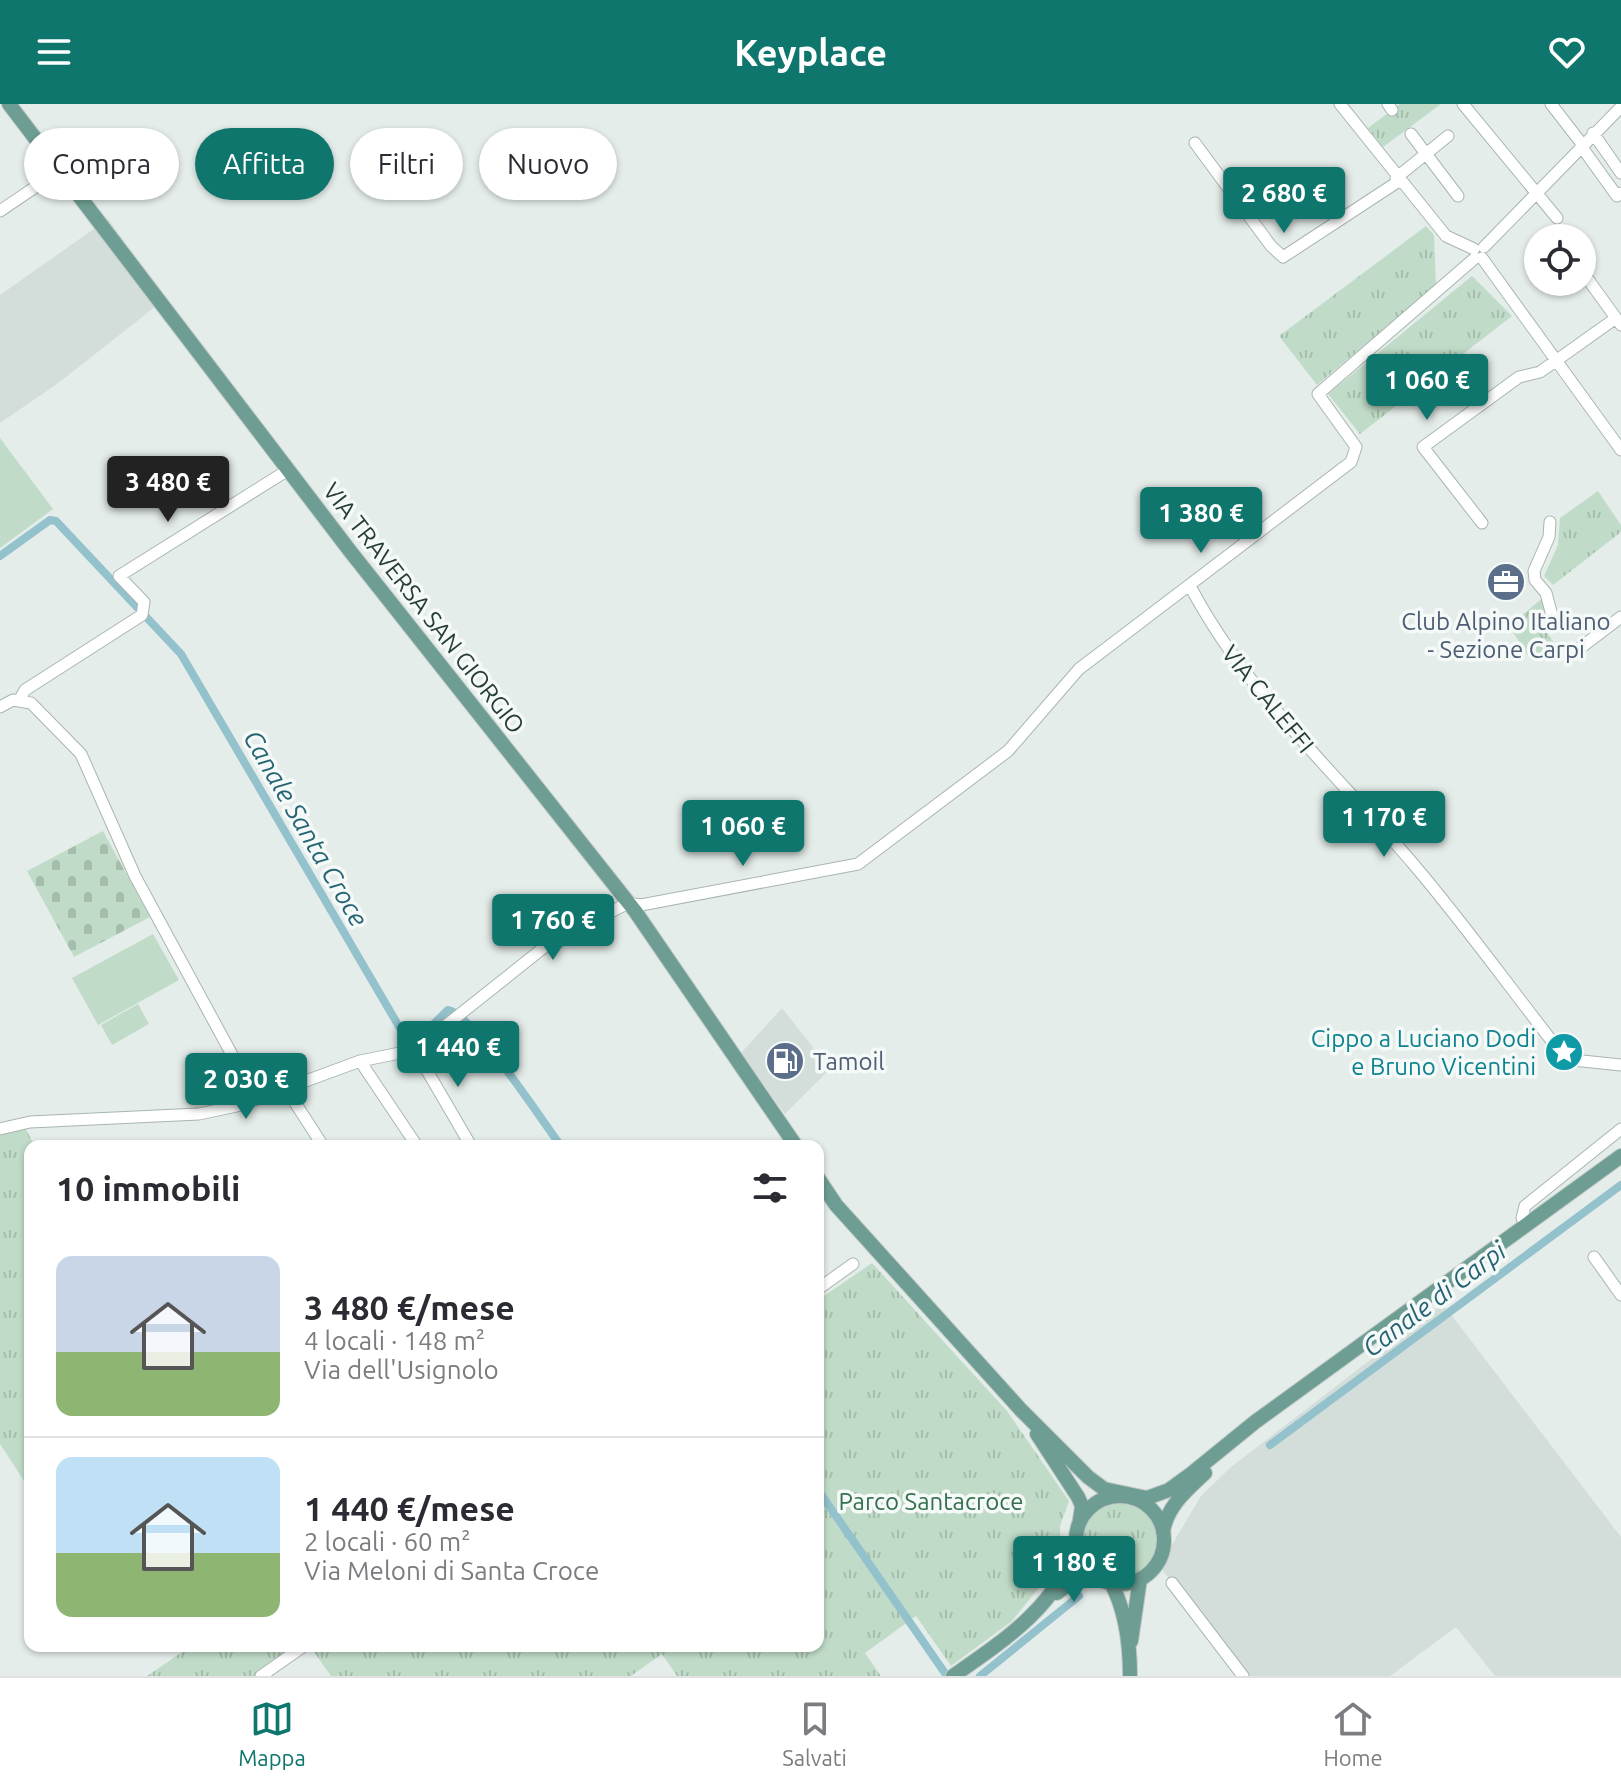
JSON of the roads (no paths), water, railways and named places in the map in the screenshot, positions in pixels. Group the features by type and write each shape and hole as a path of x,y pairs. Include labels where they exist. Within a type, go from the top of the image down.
{"main road":[{"name":"VIA TRAVERSA SAN GIORGIO","path":"9,104 27,128"},
{"name":"VIA TRAVERSA SAN GIORGIO","path":"81,200 288,470 628,903 792,1140"},
{"path":"1130,1676 1130,1649 1140,1579 1159,1559 1166,1517 1187,1490 1277,1409 1621,1156"},
{"path":"824,1187 836,1205 1021,1410 1088,1477 1104,1489 1145,1504 1153,1511 1163,1532"},
{"path":"1079,1525 1087,1511 1100,1501 1124,1496 1147,1498 1169,1490 1255,1422 1277,1409"},
{"path":"1021,1410 1082,1506 1071,1562 1041,1605"},
{"path":"1076,1544 1079,1555 1092,1574 1111,1583 1140,1579"},
{"path":"955,1674 1074,1580 1092,1574"},
{"path":"1111,1583 1119,1599 1130,1649"}],"street":[{"path":"1463,104 1557,218"},
{"path":"1551,104 1617,196 1621,193"},
{"path":"1343,105 1397,179 1446,236 1478,253 1621,450"},
{"path":"0,1129 30,1122 199,1114 256,1099 360,1061 415,1050 547,945 628,903 641,905 858,864 1008,751 1079,669 1351,462 1356,447 1318,394 1478,253 1621,107"},
{"path":"1593,133 1621,173"},
{"path":"1411,134 1458,196"},
{"path":"1195,143 1271,246 1283,257 1397,179 1448,136"},
{"path":"0,211 24,195"},
{"path":"1482,523 1423,447 1519,377 1540,372 1555,359 1618,322 1596,291"},
{"path":"0,707 20,699 25,690 142,613 144,602 119,576 288,470"},
{"path":"1550,522 1549,537 1534,571 1535,580 1546,593 1554,623"},
{"name":"VIA CALEFFI","path":"1190,586 1213,630 1254,684 1325,770 1415,866 1562,1054 1573,1060 1621,1065"},
{"path":"1575,652 1621,617"},
{"path":"20,699 31,703 81,754 135,876 256,1099"},
{"path":"415,1050 468,1140"},
{"path":"360,1061 413,1140"},
{"path":"285,1087 319,1140"},
{"path":"1526,1225 1522,1218 1525,1206 1621,1129"},
{"path":"1594,1257 1621,1295"},
{"path":"824,1285 853,1264"},
{"path":"1172,1583 1243,1676"},
{"path":"261,1676 295,1652"}],"waterway":[{"name":"Canale Santa Croce","path":"0,556 50,520 56,521 181,654 404,1035 421,1036 448,1010 459,1016 489,1048 557,1140"},
{"name":"Canale di Carpi","path":"1270,1445 1621,1185"},
{"name":"Canale Santa Croce","path":"824,1499 947,1676"},
{"name":"Canale di Carpi","path":"980,1676 1079,1596"}],"place":[{"name":"Club Alpino Italiano - Sezione Carpi","path":"1506,582"},
{"name":"Cippo a Luciano Dodi e Bruno Vicentini","path":"1564,1052"},
{"name":"Tamoil","path":"785,1061"}],"park label":[{"name":"Parco Santacroce","path":"931,1501"}]}
